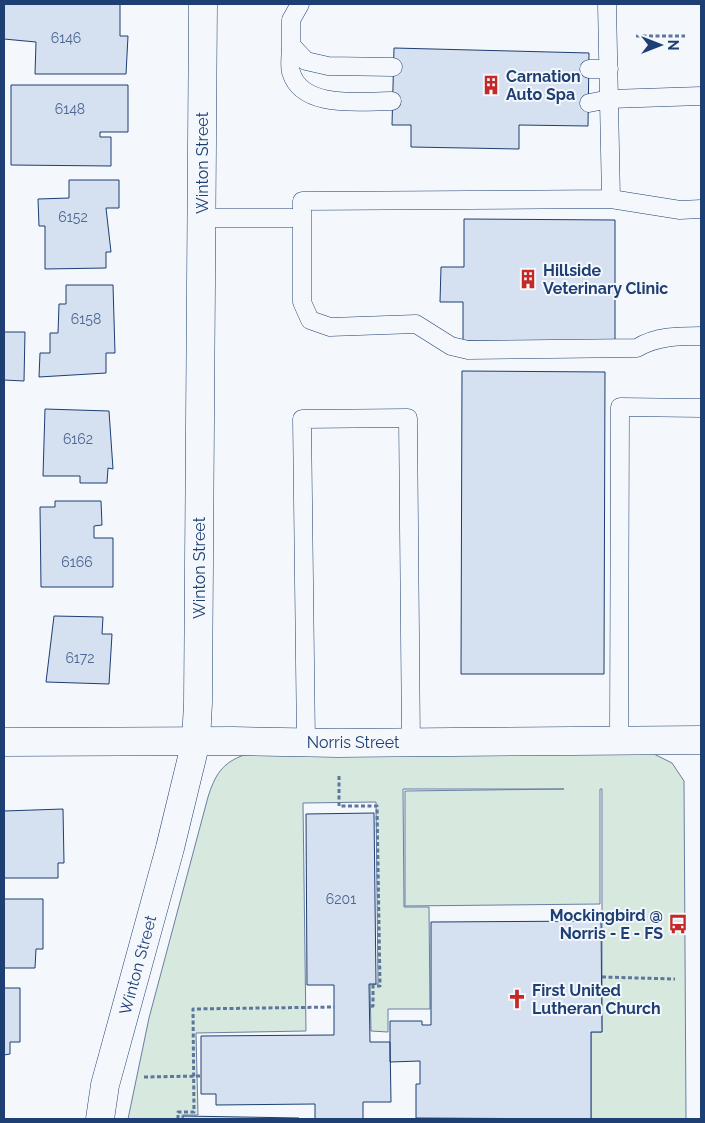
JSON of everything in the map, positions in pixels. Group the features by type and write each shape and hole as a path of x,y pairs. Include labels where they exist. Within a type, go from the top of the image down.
{"street":[{"name":"Winton Street","path":"100,1119 105,1085 196,742 203,4"},
{"name":"Norris Street","path":"4,742 701,740"}],"lane":[{"path":"300,4 291,20 292,72 302,89 321,100 392,101"},
{"path":"607,4 610,69 611,199"},
{"path":"292,45 306,61 328,66 393,67"},
{"path":"589,69 610,69"},
{"path":"589,103 610,99 701,96"},
{"path":"701,209 680,210 611,199 302,201 301,218 302,302 310,320 330,327 416,324 451,346 468,350 637,348 649,341 679,336 701,336"},
{"path":"202,218 301,218"},
{"path":"619,739 620,407 701,408"},
{"path":"306,742 302,419 408,418 411,742"}],"path":[{"path":"609,37 685,36"},
{"path":"339,806 377,806 380,986 373,986 373,1006 369,1007"},
{"path":"602,977 675,979"},
{"path":"178,1119 178,1112 194,1112 193,1009 334,1007"},
{"path":"144,1077 201,1076"}],"shaded area":[{"path":"650,752 672,763 684,781 686,1119 591,1119 591,1032 602,1032 602,789 600,789 600,904 405,906 405,791 564,789 403,789 404,907 429,907 430,1009 388,1009 388,1032 371,1031 370,985 378,984 376,802 303,803 306,1031 196,1033 198,1115 182,1115 182,1119 128,1119 149,1018 208,797 213,782 220,771 230,762 244,755"}],"building":[{"path":"4,4 120,4 120,36 128,36 126,74 35,74 36,42 4,39"},
{"name":"Carnation Auto Spa","path":"394,48 589,53 588,126 519,125 519,149 411,147 411,125 392,125"},
{"path":"11,85 128,85 128,132 100,132 100,137 111,137 111,166 11,165"},
{"path":"69,180 119,180 119,208 106,208 111,252 106,252 106,268 45,269 45,226 39,226 38,199 69,198"},
{"name":"Hillside Veterinary Clinic","path":"464,219 615,220 615,342 463,341 463,302 440,302 441,267 464,267"},
{"path":"66,285 113,285 115,353 106,353 106,373 39,377 40,353 50,353 50,333 58,333 59,304 66,304"},
{"path":"4,332 25,332 24,381 4,380"},
{"path":"462,371 605,372 604,674 461,674"},
{"path":"45,409 109,411 113,469 108,468 107,483 80,483 80,476 43,476"},
{"path":"55,501 101,501 102,525 94,526 94,538 113,538 113,587 41,587 40,507 55,507"},
{"path":"54,616 103,617 102,634 112,634 109,684 46,682"},
{"path":"63,809 64,863 58,863 58,878 4,878 4,811"},
{"path":"374,813 376,984 369,984 370,1042 390,1042 391,1102 363,1102 363,1119 315,1119 315,1104 216,1105 216,1094 201,1094 201,1036 334,1035 334,985 307,985 306,814"},
{"path":"4,899 43,899 43,949 36,949 35,968 4,968"},
{"name":"First United Lutheran Church","path":"601,921 602,1032 591,1032 591,1119 416,1118 416,1084 420,1084 420,1061 390,1062 390,1021 422,1021 422,1025 431,1025 431,922"},
{"path":"4,988 20,988 20,1042 10,1042 10,1054 4,1055"},
{"path":"183,1116 299,1118 299,1119 183,1119"}],"place":[{"name":"Carnation Auto Spa","path":"491,85"},
{"name":"Hillside Veterinary Clinic","path":"528,279"},
{"name":"Mockingbird @ Norris - E - FS","path":"678,924"},
{"name":"First United Lutheran Church","path":"517,999"}]}
